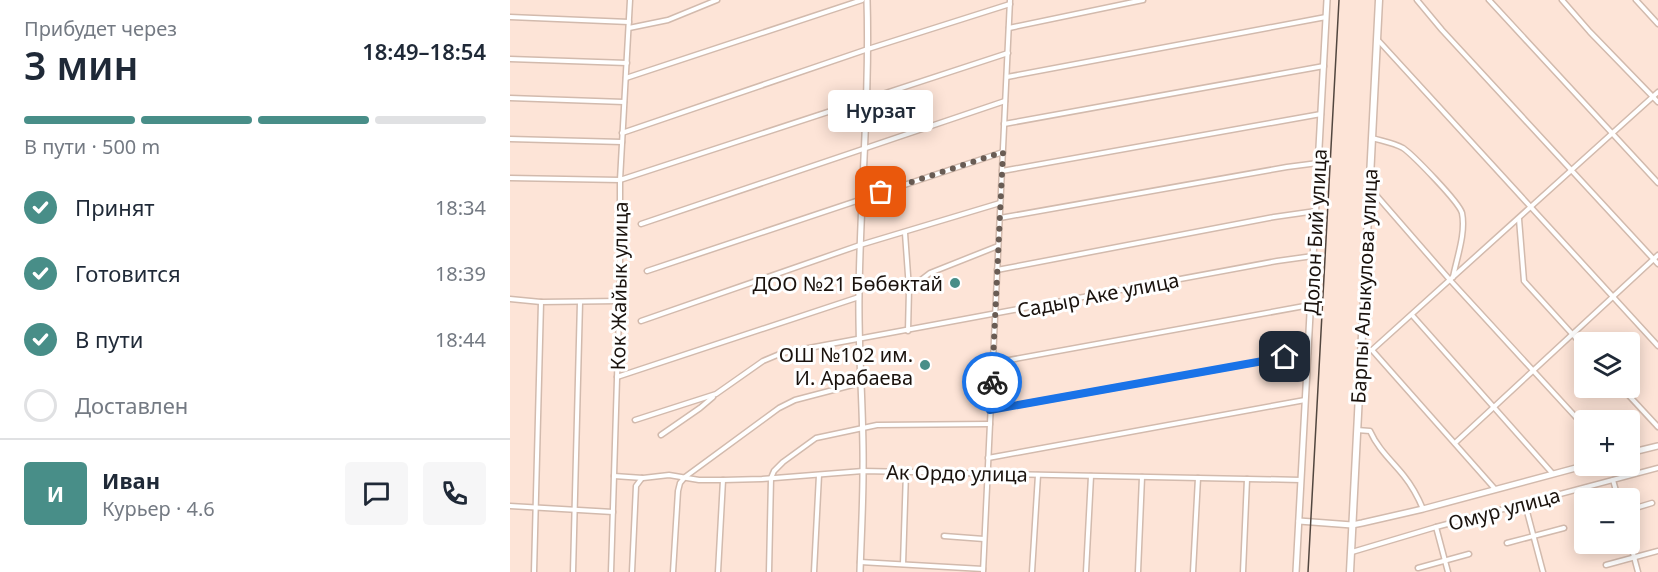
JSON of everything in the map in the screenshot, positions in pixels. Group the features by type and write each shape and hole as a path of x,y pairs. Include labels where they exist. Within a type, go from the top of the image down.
{"main road":[{"name":"Барпы Алыкулова улица","path":"1350,572 1379,0"}],"street":[{"name":"Кок Жайык улица","path":"611,572 620,301 620,180 630,0"},
{"path":"629,28 668,20 717,0"},
{"path":"626,78 862,0"},
{"path":"860,572 863,471 859,297 861,199 867,99 867,0"},
{"path":"1009,28 1143,0"},
{"name":"Долон Бий улица","path":"1296,572 1328,0"},
{"path":"1417,0 1658,264"},
{"path":"1489,0 1658,183"},
{"path":"1562,0 1658,102"},
{"path":"1636,0 1658,24"},
{"path":"622,133 1010,2 983,571 860,562"},
{"path":"510,17 629,22"},
{"path":"1006,77 1326,17"},
{"path":"1377,39 1658,346"},
{"path":"510,178 620,180 1008,53"},
{"path":"510,59 627,63"},
{"path":"1004,124 1324,66"},
{"path":"1361,350 1372,350 1658,92"},
{"path":"510,98 624,102"},
{"path":"641,224 1005,101"},
{"path":"1002,171 1321,114"},
{"path":"1372,138 1403,148 1456,203 1461,212 1462,231 1451,279"},
{"path":"510,139 622,142"},
{"path":"646,271 1003,152"},
{"path":"1000,219 1319,163"},
{"path":"1370,188 1574,415"},
{"path":"641,321 860,245 1000,203"},
{"path":"997,270 1274,216 1317,211"},
{"path":"1519,218 1524,281 1572,334"},
{"path":"905,232 909,289 908,331"},
{"path":"909,289 930,273 998,246"},
{"path":"1455,443 1658,255"},
{"name":"Садыр Аке улица","path":"661,435 763,361 782,353 1314,256"},
{"path":"617,377 859,297"},
{"path":"510,299 542,302 620,301"},
{"path":"534,572 542,302"},
{"path":"573,572 580,302"},
{"path":"993,363 1311,304"},
{"path":"1412,315 1553,475"},
{"path":"1372,350 1495,489"},
{"path":"990,410 1308,352"},
{"path":"673,572 678,491 685,477 779,408 795,400 860,383"},
{"name":"Садыр Аке улица","path":"635,420 716,394"},
{"path":"1631,398 1658,427"},
{"path":"988,458 1305,400"},
{"path":"769,572 771,478 783,462 816,438 877,425 990,424"},
{"path":"1357,430 1370,431 1379,448 1417,494 1423,509"},
{"path":"1640,450 1658,446"},
{"name":"Омур улица","path":"1351,552 1658,468"},
{"name":"Омур улица","path":"1299,521 1352,525 1423,509 1574,469"},
{"name":"Ак Ордо улица","path":"614,476 643,478 669,475 699,480 723,480 863,471 1301,480"},
{"path":"903,564 906,472"},
{"path":"814,572 819,475"},
{"path":"1032,572 1038,475"},
{"path":"1086,572 1090,476"},
{"path":"1138,572 1142,477"},
{"path":"632,572 636,486 643,478"},
{"path":"1193,572 1198,478"},
{"path":"1243,572 1247,479"},
{"path":"718,572 723,480"},
{"path":"1613,480 1615,488"},
{"path":"1640,507 1652,503"},
{"path":"1525,504 1543,572"},
{"path":"510,506 613,512"},
{"path":"1436,527 1448,572"},
{"path":"1507,543 1564,528"},
{"path":"944,536 984,539"},
{"path":"1606,565 1658,551"},
{"path":"1418,568 1469,554"},
{"path":"1633,554 1638,572"}],"railway":[{"path":"1308,572 1339,0"}],"way so far":[{"path":"881,192 1003,152 992,382"}],"place":[{"name":"Нурзат","path":"881,192"},
{"name":"ДОО №21 Бөбөктай","path":"955,283"},
{"name":"ОШ №102 им. И. Арабаева","path":"925,365"}],"route":[{"path":"992,382 990,410 1285,357"}]}
